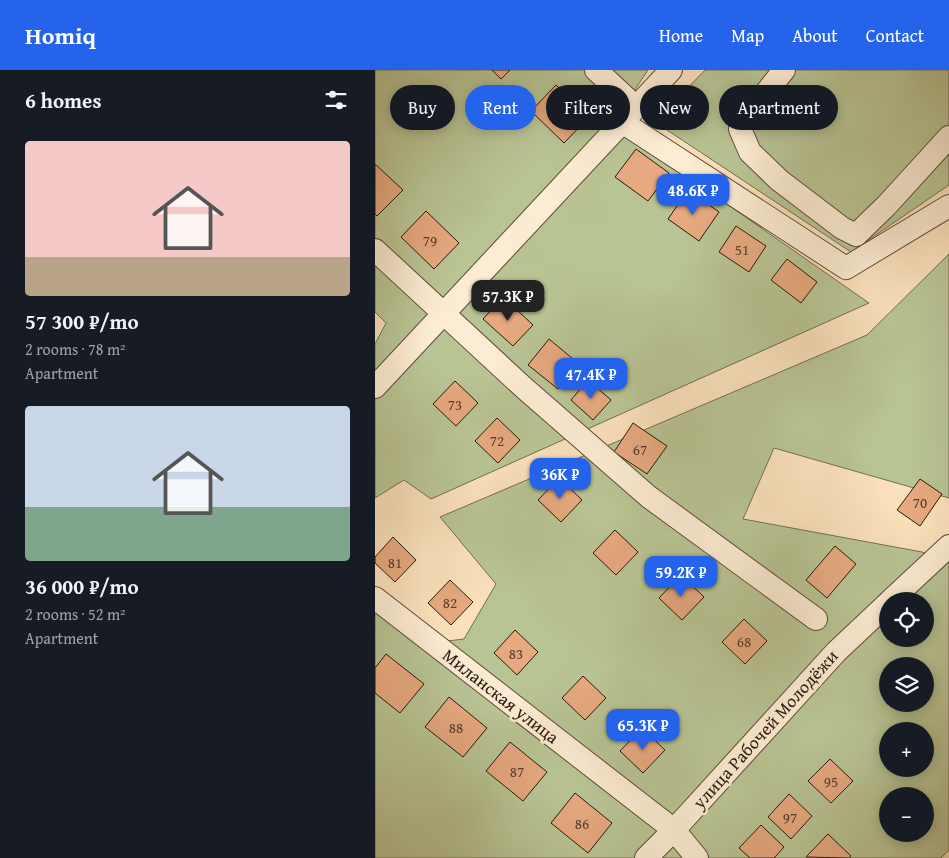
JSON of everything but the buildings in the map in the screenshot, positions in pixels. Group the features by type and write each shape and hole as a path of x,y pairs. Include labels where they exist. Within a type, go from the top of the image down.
{"street":[{"path":"596,70 607,85"},
{"path":"630,114 671,70"},
{"path":"784,70 746,118 740,129 750,152 779,180 842,228 856,235 886,206 949,137"},
{"path":"630,116 846,268 949,206"},
{"path":"375,387 615,130"},
{"path":"375,250 523,387 649,497 816,619"},
{"name":"улица Рабочей Молодёжи","path":"900,592 949,546"},
{"name":"Миланская улица","path":"375,598 674,830 697,858"},
{"name":"улица Рабочей Молодёжи","path":"646,858 674,830 836,652 879,611"}],"green space":[{"path":"375,70 648,70 630,97 630,85 546,85 546,130 621,130 869,303 431,499 404,480 375,498 375,344 386,323 375,312"},
{"path":"705,70 949,70 949,185 851,252 667,130 709,130 709,85 691,85"},
{"path":"949,254 949,498 774,448 743,519 949,557 949,850 941,858 375,858 375,604 422,644 464,639 496,584 440,517 867,335"}]}
